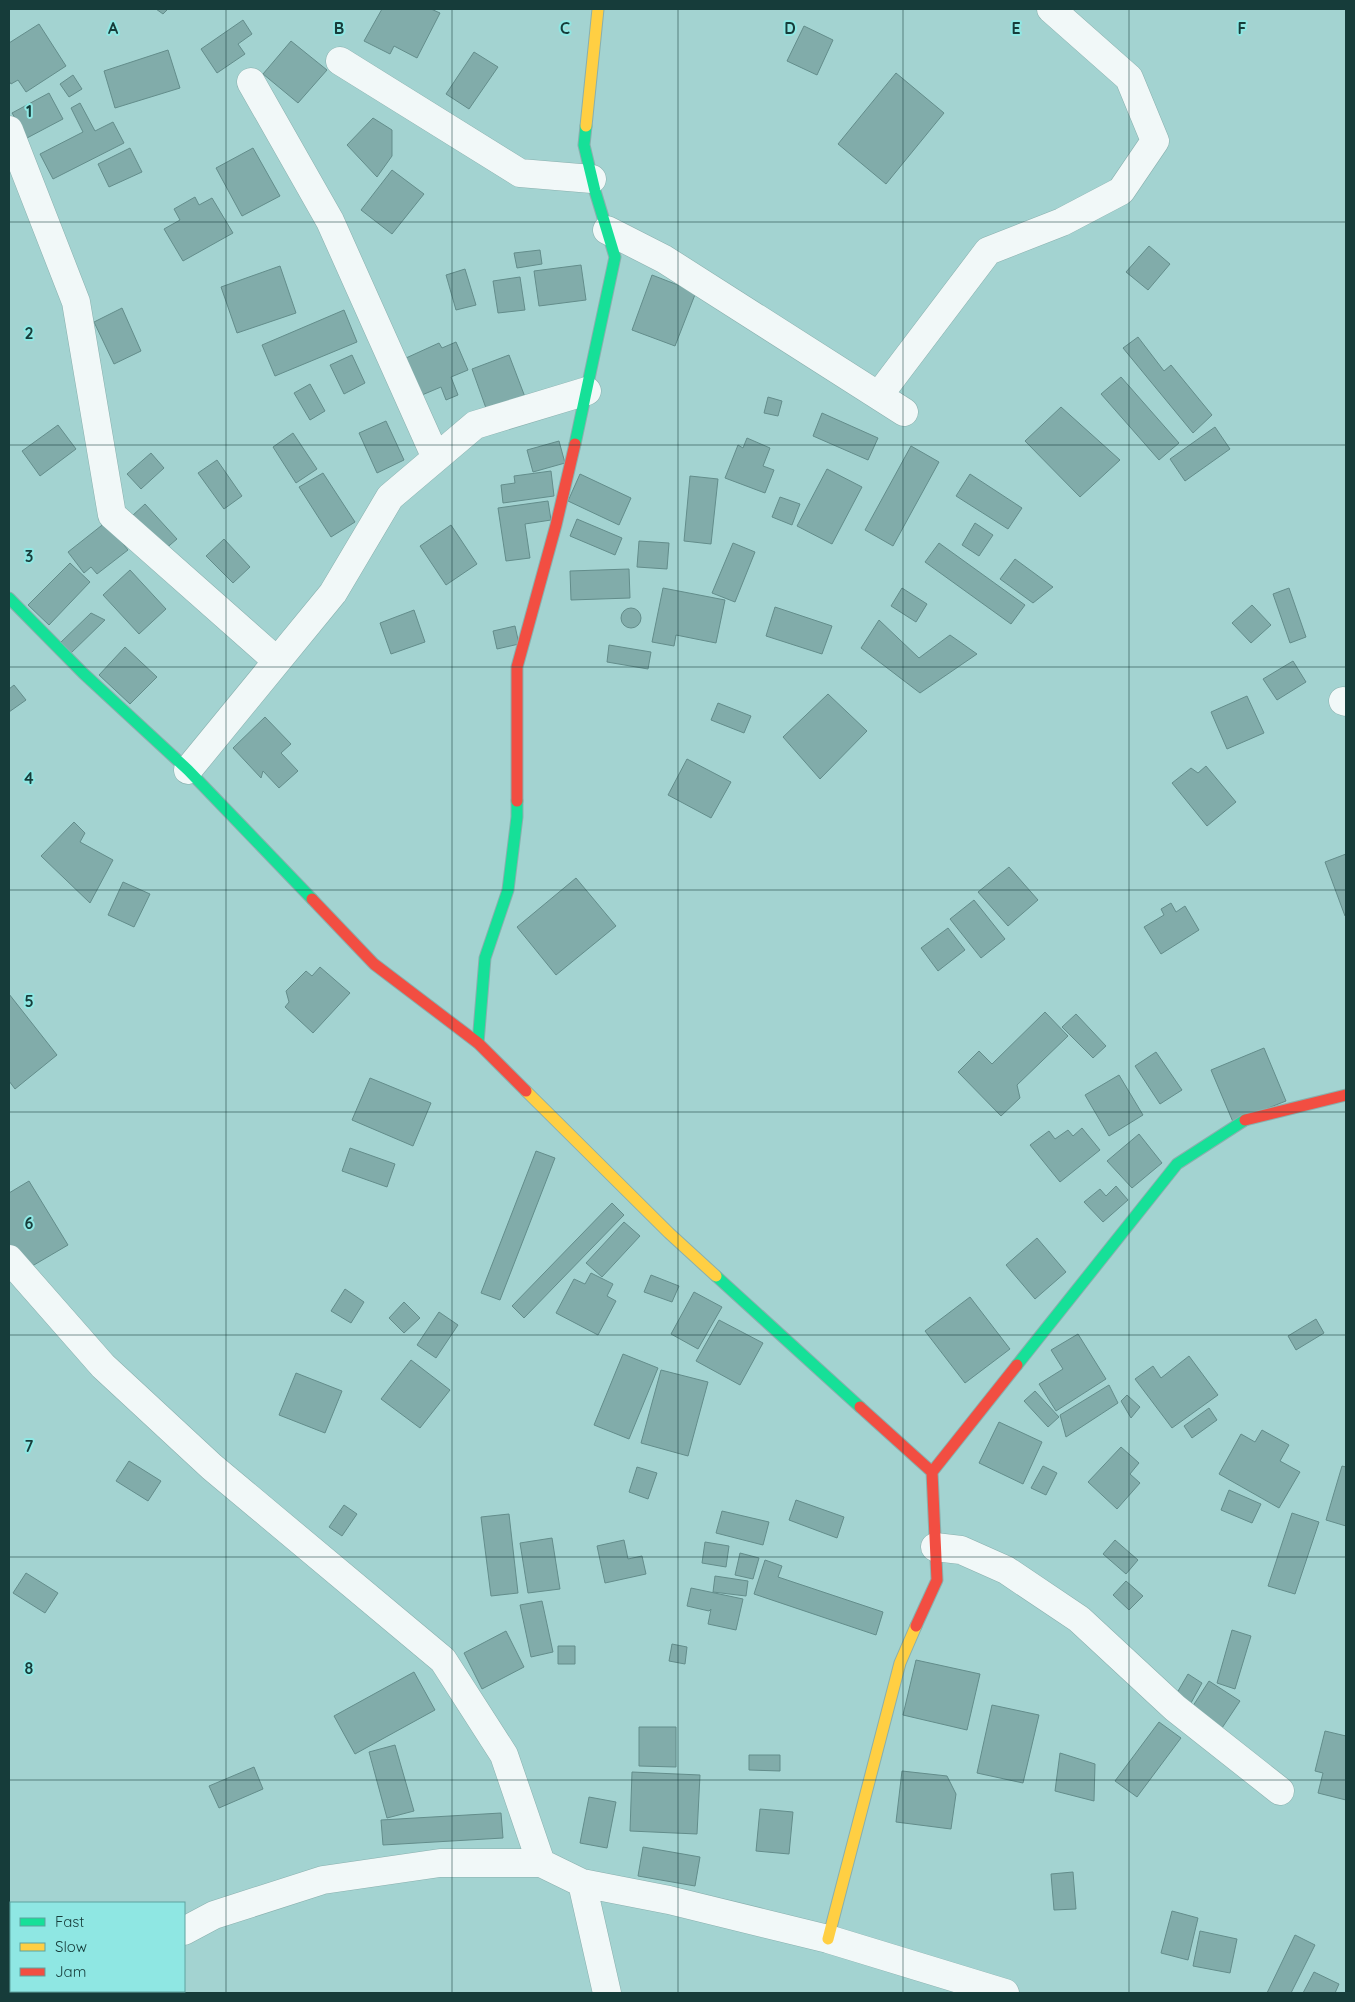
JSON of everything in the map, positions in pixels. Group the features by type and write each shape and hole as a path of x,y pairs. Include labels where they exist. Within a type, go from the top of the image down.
{"street":[{"path":"478,1043 485,958 508,890 517,818 517,667 556,525 615,257 584,145 599,9"},
{"path":"879,395 988,251 1062,222 1121,191 1155,141 1129,78 1050,9"},
{"path":"340,61 520,173 592,179"},
{"path":"251,82 330,221 436,458"},
{"path":"9,130 76,302 112,515 276,662"},
{"path":"607,230 664,259 904,412"},
{"path":"188,770 332,593 390,497 475,425 587,391"},
{"path":"9,598 83,674 188,770 374,964 478,1043 669,1233 932,1472"},
{"path":"828,1938 900,1663 937,1580 932,1472 1177,1164 1246,1120 1346,1095"},
{"path":"9,1259 103,1366 212,1467 444,1660 504,1755 541,1863"},
{"path":"935,1547 961,1550 1006,1570 1080,1619 1175,1708 1280,1791"},
{"path":"185,1930 214,1914 323,1880 440,1863 541,1863 582,1883 669,1900 828,1938 1005,1993"},
{"path":"582,1883 607,1993"}],"building":[{"path":"156,9 168,9 163,14"},
{"path":"382,9 431,9 440,13 417,58 394,46 390,54 364,41"},
{"path":"243,20 252,34 238,44 245,54 217,73 201,49"},
{"path":"39,24 66,66 26,92 18,80 11,84 9,81 9,43"},
{"path":"804,26 833,40 817,75 787,61"},
{"path":"291,41 327,70 298,103 263,74"},
{"path":"168,50 180,88 115,108 104,71"},
{"path":"474,52 498,67 469,109 446,94"},
{"path":"896,73 944,113 886,184 838,144"},
{"path":"73,75 82,89 69,97 60,84"},
{"path":"49,93 63,119 27,138 12,113"},
{"path":"80,103 95,131 113,122 124,143 53,179 40,154 83,132 71,108"},
{"path":"373,118 392,130 392,156 377,177 347,145"},
{"path":"130,148 142,172 109,187 98,164"},
{"path":"253,148 280,196 242,216 216,168"},
{"path":"392,170 424,194 392,234 361,210"},
{"path":"195,197 199,205 212,198 233,233 183,261 164,229 180,220 174,209"},
{"path":"1149,246 1170,264 1148,290 1126,272"},
{"path":"540,250 542,264 517,268 514,253"},
{"path":"581,265 586,300 539,306 534,271"},
{"path":"280,266 296,313 237,333 221,287"},
{"path":"465,269 476,305 456,310 446,275"},
{"path":"652,275 696,292 675,346 632,330"},
{"path":"520,277 525,310 498,313 493,281"},
{"path":"122,308 141,351 114,364 94,322"},
{"path":"344,310 357,342 275,376 262,345"},
{"path":"1138,337 1164,371 1171,365 1212,415 1193,433 1123,348"},
{"path":"456,342 468,370 451,377 458,395 446,400 441,387 422,395 406,358 439,343 442,348"},
{"path":"352,355 365,383 344,394 330,365"},
{"path":"509,355 525,397 487,411 472,369"},
{"path":"1121,377 1179,443 1159,460 1101,394"},
{"path":"310,384 325,411 310,420 294,393"},
{"path":"768,397 782,401 778,416 764,413"},
{"path":"1061,407 1120,460 1080,497 1025,441"},
{"path":"822,413 878,438 868,460 813,436"},
{"path":"386,421 404,460 377,473 359,433"},
{"path":"58,425 76,449 40,476 22,451"},
{"path":"1215,427 1230,449 1185,481 1170,459"},
{"path":"293,433 317,469 296,483 273,447"},
{"path":"747,438 770,448 763,466 774,470 765,493 725,478 738,445 743,448"},
{"path":"559,441 565,463 533,472 527,450"},
{"path":"911,446 939,462 893,546 865,530"},
{"path":"151,453 164,468 141,489 127,474"},
{"path":"217,460 242,496 224,509 198,473"},
{"path":"827,469 862,487 832,544 797,526"},
{"path":"551,471 554,496 503,503 501,485 515,483 514,476"},
{"path":"323,473 355,522 331,537 299,487"},
{"path":"580,474 631,498 619,525 568,501"},
{"path":"970,474 1022,508 1008,529 956,496"},
{"path":"690,476 718,479 711,544 684,541"},
{"path":"780,497 800,504 792,525 772,517"},
{"path":"548,501 551,520 525,524 530,558 506,561 498,508"},
{"path":"145,504 177,539 164,550 132,516"},
{"path":"577,519 622,538 615,555 570,536"},
{"path":"106,522 128,550 97,574 91,567 84,573 68,552"},
{"path":"975,523 993,535 979,556 962,545"},
{"path":"451,525 477,564 446,585 420,546"},
{"path":"224,539 250,567 233,583 206,556"},
{"path":"639,541 669,543 667,569 637,567"},
{"path":"733,543 755,552 735,602 712,593"},
{"path":"939,543 1025,605 1011,624 925,562"},
{"path":"1015,559 1053,587 1033,603 1000,579"},
{"path":"70,563 90,582 49,625 28,605"},
{"path":"629,569 630,598 571,600 570,571"},
{"path":"130,570 166,609 139,634 103,595"},
{"path":"663,588 725,600 716,643 676,635 674,646 652,642"},
{"path":"902,588 927,604 916,622 891,606"},
{"path":"1289,588 1306,637 1290,643 1273,594"},
{"path":"1252,605 1271,625 1251,643 1232,623"},
{"path":"775,607 832,626 822,654 766,636"},
{"path":"631,608 638,611 641,618 638,625 631,628 624,625 621,618 624,611"},
{"path":"414,610 425,642 391,654 380,623"},
{"path":"91,613 105,620 70,654 60,643"},
{"path":"879,620 919,658 950,635 977,654 920,693 861,648"},
{"path":"515,626 519,644 497,649 493,631"},
{"path":"609,645 651,652 648,669 607,662"},
{"path":"125,647 157,677 130,704 99,675"},
{"path":"1293,661 1306,682 1277,700 1263,679"},
{"path":"14,685 26,700 9,712 9,689"},
{"path":"828,694 867,731 820,779 783,737"},
{"path":"1247,696 1264,733 1227,749 1211,712"},
{"path":"718,703 751,716 744,733 711,720"},
{"path":"265,717 291,744 281,753 298,771 279,788 263,771 261,778 233,748"},
{"path":"687,759 731,782 711,818 668,795"},
{"path":"1206,766 1236,802 1207,826 1172,783 1191,768 1198,773"},
{"path":"74,822 85,833 80,842 113,860 90,903 41,856"},
{"path":"1346,854 1346,916 1345,916 1325,862"},
{"path":"1009,867 1038,900 1008,926 978,892"},
{"path":"576,878 616,926 556,975 517,927"},
{"path":"123,882 150,894 134,927 108,915"},
{"path":"974,900 1005,939 981,958 950,919"},
{"path":"1171,903 1176,912 1185,906 1199,930 1161,954 1144,927 1164,915 1161,909"},
{"path":"948,928 965,950 938,971 921,948"},
{"path":"320,967 350,993 313,1033 285,1007 289,1002 286,991 306,971 312,976"},
{"path":"9,994 57,1055 15,1089 9,1081"},
{"path":"1045,1012 1068,1036 1017,1085 1020,1098 1001,1116 958,1072 979,1051 992,1064"},
{"path":"1076,1014 1106,1046 1093,1058 1062,1027"},
{"path":"1264,1048 1286,1101 1233,1122 1211,1070"},
{"path":"1156,1052 1182,1090 1160,1104 1135,1066"},
{"path":"1119,1075 1143,1115 1109,1136 1085,1095"},
{"path":"370,1078 431,1103 413,1146 352,1120"},
{"path":"1082,1128 1100,1150 1060,1182 1030,1145 1049,1131 1055,1139 1068,1130 1073,1136"},
{"path":"1139,1134 1162,1163 1132,1188 1107,1161"},
{"path":"350,1148 395,1164 387,1187 342,1171"},
{"path":"536,1151 555,1158 500,1300 481,1293"},
{"path":"29,1181 68,1245 22,1272 9,1251 9,1193"},
{"path":"1116,1186 1128,1200 1103,1222 1084,1202 1100,1189 1106,1196"},
{"path":"612,1203 624,1215 524,1318 512,1306"},
{"path":"624,1222 640,1236 602,1277 586,1263"},
{"path":"1037,1238 1066,1272 1035,1299 1006,1265"},
{"path":"591,1273 613,1284 607,1296 616,1301 598,1335 556,1313 574,1279 585,1284"},
{"path":"651,1275 679,1286 672,1302 644,1292"},
{"path":"345,1289 364,1302 351,1323 331,1311"},
{"path":"694,1292 722,1307 698,1349 671,1334"},
{"path":"970,1297 1010,1349 965,1383 925,1331"},
{"path":"404,1302 420,1318 404,1333 389,1318"},
{"path":"439,1312 458,1325 436,1358 417,1345"},
{"path":"1316,1319 1324,1333 1296,1350 1288,1336"},
{"path":"719,1320 763,1343 740,1385 696,1361"},
{"path":"1078,1334 1106,1379 1056,1411 1039,1384 1063,1369 1051,1350"},
{"path":"623,1354 658,1368 629,1439 594,1425"},
{"path":"1189,1356 1218,1395 1172,1428 1135,1379 1153,1366 1161,1378"},
{"path":"411,1360 450,1390 420,1428 381,1399"},
{"path":"661,1370 708,1382 688,1456 641,1443"},
{"path":"296,1373 342,1391 325,1433 279,1415"},
{"path":"1109,1385 1118,1403 1066,1437 1060,1415"},
{"path":"1035,1391 1059,1417 1048,1427 1024,1401"},
{"path":"1127,1395 1140,1407 1131,1418 1121,1401"},
{"path":"1209,1408 1217,1420 1192,1438 1184,1426"},
{"path":"999,1422 1042,1442 1023,1484 979,1463"},
{"path":"1262,1430 1289,1445 1280,1461 1300,1472 1279,1508 1219,1474 1241,1434 1255,1442"},
{"path":"1121,1447 1139,1463 1130,1474 1140,1483 1117,1509 1088,1482"},
{"path":"129,1461 161,1481 148,1501 116,1481"},
{"path":"1043,1466 1057,1473 1046,1495 1031,1488"},
{"path":"1342,1466 1346,1467 1346,1526 1326,1520"},
{"path":"637,1467 657,1473 648,1499 629,1492"},
{"path":"1229,1490 1261,1504 1252,1523 1221,1510"},
{"path":"796,1500 844,1517 837,1538 789,1520"},
{"path":"344,1505 357,1514 342,1536 329,1527"},
{"path":"722,1511 769,1522 763,1545 716,1533"},
{"path":"1292,1513 1319,1522 1295,1594 1268,1586"},
{"path":"509,1514 518,1593 491,1596 481,1517"},
{"path":"552,1538 560,1589 528,1593 520,1543"},
{"path":"624,1540 628,1559 642,1556 646,1574 605,1583 597,1546"},
{"path":"1115,1540 1138,1560 1126,1574 1103,1554"},
{"path":"705,1542 729,1546 726,1567 702,1563"},
{"path":"740,1553 759,1558 753,1579 735,1575"},
{"path":"765,1560 782,1566 778,1577 883,1612 876,1635 754,1594"},
{"path":"26,1573 58,1593 45,1613 13,1593"},
{"path":"715,1576 748,1581 746,1596 713,1592"},
{"path":"1126,1581 1143,1596 1129,1610 1113,1595"},
{"path":"691,1588 743,1599 736,1630 708,1624 711,1609 709,1611 687,1606"},
{"path":"542,1601 553,1652 531,1657 520,1605"},
{"path":"1232,1630 1251,1636 1235,1689 1217,1683"},
{"path":"506,1631 524,1667 482,1689 464,1653"},
{"path":"672,1644 687,1647 685,1664 669,1661"},
{"path":"558,1646 575,1646 575,1664 558,1664"},
{"path":"916,1660 980,1674 967,1730 903,1715"},
{"path":"414,1672 435,1710 355,1754 334,1716"},
{"path":"1188,1674 1202,1683 1186,1712 1174,1698"},
{"path":"1209,1681 1240,1701 1220,1731 1189,1712"},
{"path":"992,1705 1039,1715 1023,1783 977,1773"},
{"path":"1159,1722 1181,1738 1137,1797 1115,1781"},
{"path":"639,1727 676,1727 676,1767 639,1766"},
{"path":"1325,1731 1346,1736 1346,1800 1318,1793 1323,1773 1315,1771"},
{"path":"395,1745 414,1811 387,1818 369,1752"},
{"path":"1060,1753 1095,1764 1094,1801 1055,1791"},
{"path":"749,1755 780,1755 780,1771 749,1770"},
{"path":"254,1767 263,1789 219,1808 209,1786"},
{"path":"902,1771 947,1776 956,1794 951,1829 896,1822"},
{"path":"632,1772 700,1775 697,1834 630,1831"},
{"path":"589,1797 616,1802 607,1848 580,1843"},
{"path":"760,1809 793,1812 789,1854 756,1851"},
{"path":"501,1813 503,1838 383,1845 381,1820"},
{"path":"643,1847 700,1857 695,1886 638,1876"},
{"path":"1073,1872 1076,1909 1054,1910 1051,1874"},
{"path":"1172,1911 1198,1918 1188,1960 1161,1953"},
{"path":"1200,1931 1237,1939 1230,1973 1193,1966"},
{"path":"1295,1935 1315,1945 1291,1993 1267,1993"},
{"path":"1314,1972 1339,1984 1335,1993 1303,1993"}],"traffic: fast":[{"path":"575,444 615,257 595,191 584,145 586,126"},
{"path":"9,598 83,673 188,770 312,899"},
{"path":"478,1043 485,958 508,890 517,817 517,801"},
{"path":"1017,1365 1177,1164 1245,1120"},
{"path":"716,1276 860,1407"}],"traffic: slow":[{"path":"586,126 598,9"},
{"path":"526,1091 669,1233 716,1276"},
{"path":"828,1939 900,1663 916,1626"}],"traffic: jam":[{"path":"517,801 517,667 556,525 575,444"},
{"path":"312,899 374,964 478,1043 526,1091"},
{"path":"1245,1120 1346,1095"},
{"path":"916,1626 937,1580 932,1472 1017,1365"},
{"path":"860,1407 932,1472"}]}
